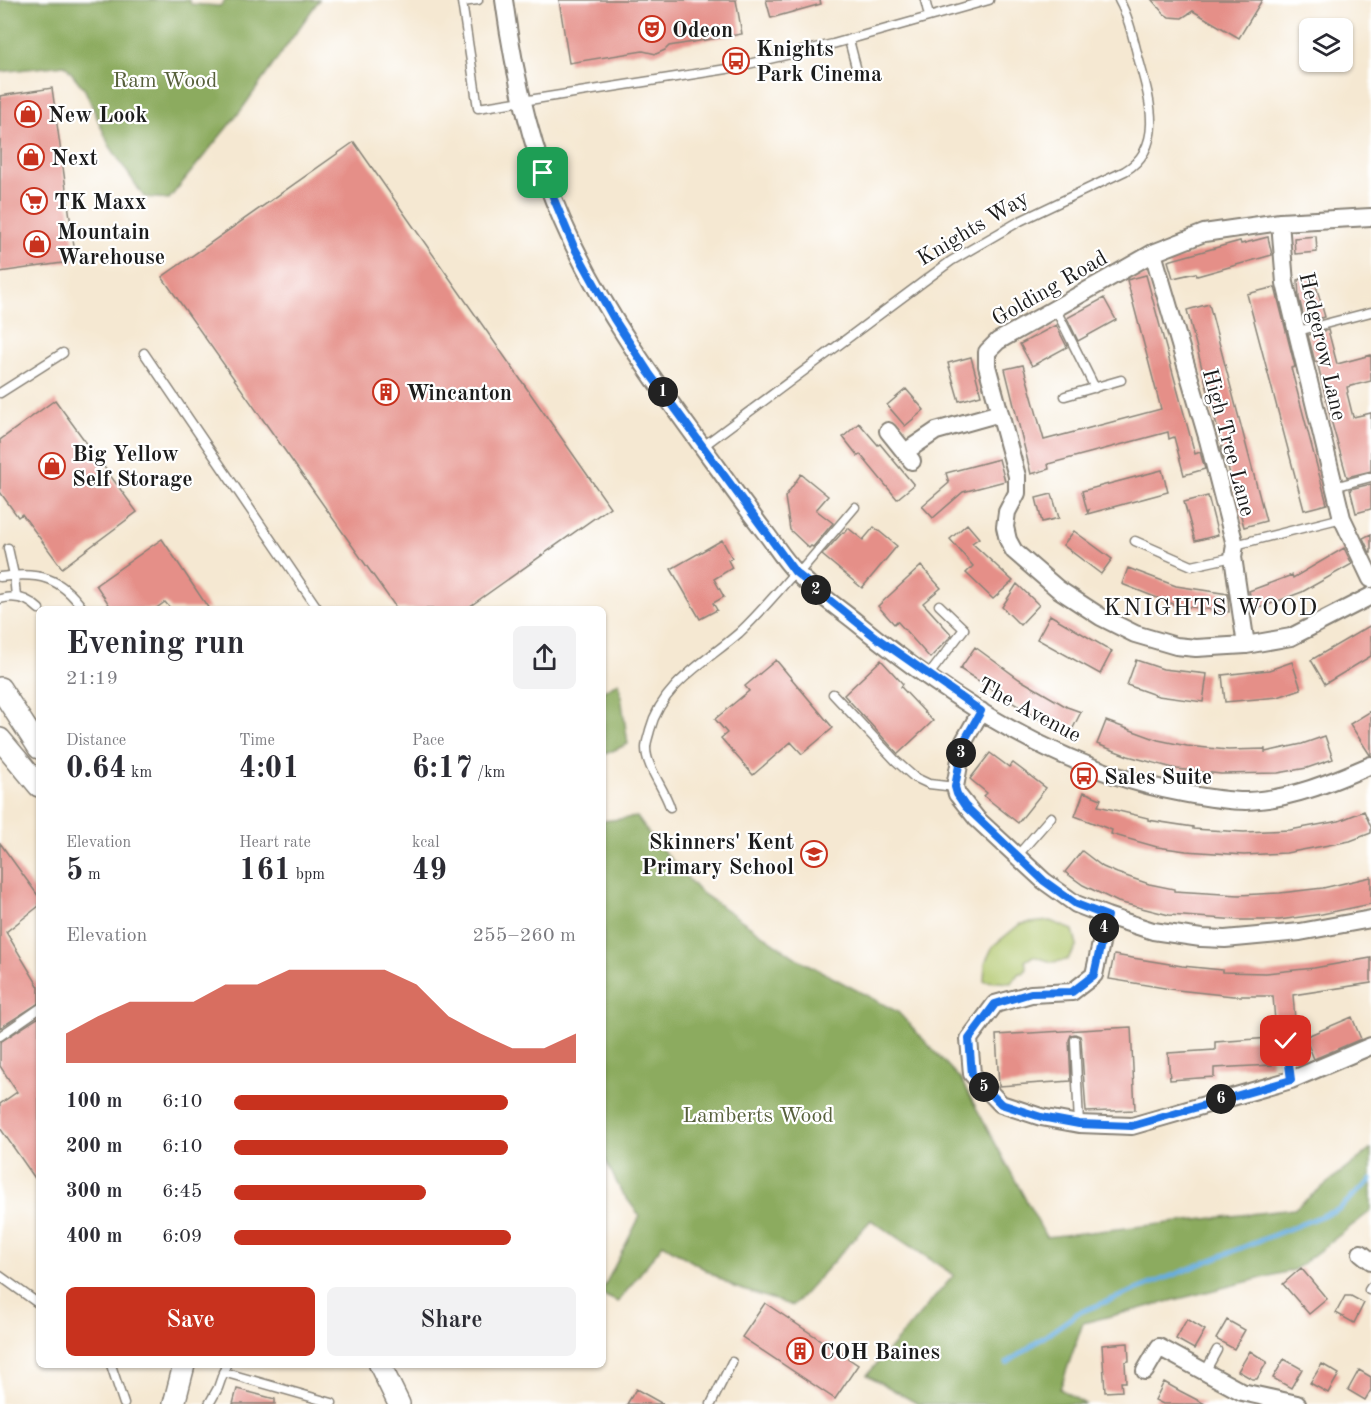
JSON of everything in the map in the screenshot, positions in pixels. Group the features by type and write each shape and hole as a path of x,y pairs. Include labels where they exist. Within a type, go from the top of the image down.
{"street":[{"path":"504,0 522,102 546,182 561,219 586,271 632,348 702,447"},
{"name":"Golding Road","path":"1371,217 1280,222 1204,233 1153,253 1055,307 998,341 987,352 987,366 1017,476 1017,493 1007,512 1005,527 1008,540 1014,551 1058,589 1101,617 1135,634 1176,646 1196,648 1246,645 1291,637 1371,596"},
{"name":"Hedgerow Lane","path":"1280,222 1285,283 1334,487 1342,518 1371,579"},
{"name":"High Tree Lane","path":"1153,253 1208,440 1234,551 1246,645"},
{"path":"888,431 909,457 936,430 1000,413"},
{"name":"The Avenue","path":"702,447 796,573 928,676 981,711 1040,744 1130,781 1206,798 1247,801 1282,797 1371,765"},
{"path":"0,688 36,742"},
{"path":"981,711 963,743 955,787 957,794 965,806 1044,881 1076,904 1154,931 1201,938 1225,939 1300,932 1371,919"},
{"path":"0,739 36,782"},
{"path":"1107,916 1094,975 1072,992 1031,993 995,1004 969,1039 972,1074 1001,1104 1041,1117 1079,1124 1132,1126 1291,1080 1371,1046"},
{"path":"1145,1371 1159,1347 1242,1392 1297,1404"},
{"path":"174,1404 183,1368"},
{"path":"381,1368 399,1404"}],"lane":[{"path":"478,0 462,2 478,108 727,69 849,40 989,0"},
{"path":"925,0 929,16"},
{"name":"Knights Way","path":"702,447 951,261 1020,221 1125,171 1135,164 1148,144 1152,128 1151,110 1128,21 1119,0"},
{"path":"849,40 856,67"},
{"path":"1055,307 1095,388"},
{"path":"1298,331 1371,312"},
{"path":"0,393 63,353"},
{"path":"144,353 316,606"},
{"path":"1065,396 1120,380"},
{"path":"1334,487 1371,477"},
{"path":"670,807 665,791 650,767 646,747 654,716 675,684 762,611 855,507"},
{"path":"1135,541 1191,566 1342,518"},
{"path":"8,548 16,597"},
{"path":"0,577 39,576 53,580 65,588 81,606"},
{"path":"0,599 16,597 28,600 36,607"},
{"path":"928,676 964,629 939,605"},
{"path":"833,694 914,777 929,784 955,787"},
{"path":"1017,856 1051,817"},
{"path":"0,1036 36,1011"},
{"path":"1075,1040 1079,1124"},
{"path":"1286,1041 1291,1080"},
{"path":"0,1276 36,1302"},
{"path":"1205,1372 1217,1350"},
{"path":"711,1404 732,1362"},
{"path":"112,1368 124,1404"},
{"path":"209,1404 225,1369 332,1403"}],"green space":[{"name":"Ram Wood","path":"0,0 189,0 191,4 220,6 226,0 319,0 242,109 169,199 144,197 109,145 85,90 65,65 0,72"},
{"path":"619,682 628,744 606,754 606,689"},
{"name":"Lamberts Wood","path":"637,817 652,838 699,891 798,959 898,1012 961,1080 1046,1237 1294,1209 1371,1149 1371,1211 1294,1270 1083,1323 1060,1389 1085,1404 918,1404 867,1375 954,1275 871,1220 793,1306 734,1287 663,1244 618,1302 606,1296 606,1283 640,1216 621,1191 606,1161 606,821"},
{"path":"1050,921 1073,930 1077,946 1067,960 1052,962 1033,956 1025,961 1027,969 1019,973 1011,983 984,981 985,963 993,946 1020,924"}],"building":[{"name":"Odeon","path":"559,0 736,0 742,34 669,46 656,54 643,51 569,63"},
{"path":"766,0 820,0 821,4 771,18"},
{"path":"1152,0 1262,0 1239,38 1193,11 1182,18 1169,17"},
{"path":"52,88 76,261 0,272 0,96"},
{"name":"Wincanton","path":"354,142 610,507 470,606 395,606 162,277"},
{"path":"1316,236 1317,252 1295,254 1294,238"},
{"path":"1268,237 1272,255 1197,276 1196,273 1173,278 1168,261 1240,241 1241,244"},
{"path":"1146,275 1195,454 1200,452 1205,469 1184,475 1174,437 1169,439 1168,432 1048,464 1049,469 1031,474 1005,369 1023,365 1044,440 1161,409 1127,280"},
{"path":"1313,275 1325,317 1305,322 1299,298 1298,280"},
{"path":"1275,287 1295,367 1291,368 1327,504 1304,510 1247,294"},
{"path":"1104,298 1116,320 1078,341 1067,318"},
{"path":"1209,304 1266,521 1244,527 1227,463 1225,464 1187,310"},
{"path":"1056,325 1067,347 1032,366 1020,344"},
{"path":"1328,330 1337,364 1371,355 1371,381 1347,387 1347,393 1353,417 1371,413 1371,471 1347,477 1308,335"},
{"path":"971,357 981,395 959,401 948,363"},
{"path":"906,389 924,410 905,426 887,405"},
{"name":"Big Yellow Self Storage","path":"55,400 137,512 62,568 22,514 18,517 0,492 0,440"},
{"path":"859,423 914,485 897,499 843,437"},
{"path":"999,459 1005,481 963,492 933,518 922,506 949,483 946,473"},
{"path":"1162,470 1168,492 1087,514 1089,510 1087,511 1082,491"},
{"path":"801,474 828,496 816,510 833,523 813,547 809,548 790,530 785,497"},
{"path":"1371,484 1371,509 1356,513 1350,489"},
{"path":"1052,494 1059,518 1042,522 1036,498"},
{"path":"1208,496 1218,535 1195,541 1184,502"},
{"path":"967,524 979,538 972,543 1013,581 993,599 966,573 973,566 950,539"},
{"path":"874,527 897,546 862,588 822,555 848,528 863,540"},
{"path":"1074,531 1112,559 1101,574 1063,545"},
{"path":"1371,534 1371,553 1370,553 1363,538"},
{"path":"162,539 207,606 168,606 165,602 159,606 110,606 96,585"},
{"path":"722,540 732,558 728,560 732,568 714,579 724,597 713,603 717,610 700,619 671,569"},
{"path":"1344,548 1352,564 1302,592 1254,610 1249,591 1292,575 1293,578"},
{"path":"921,566 941,588 923,603 952,635 930,658 897,621 894,624 878,606"},
{"path":"1128,568 1176,586 1228,594 1229,612 1175,605 1122,584"},
{"path":"1017,584 1039,605 1020,625 1002,607"},
{"path":"1050,615 1112,651 1100,674 1037,639"},
{"path":"1371,625 1371,656 1325,684 1311,660"},
{"path":"975,647 1019,679 1067,707 1081,712 1070,734 1032,715 960,669"},
{"path":"776,660 833,728 802,754 791,742 753,775 721,738 727,733 715,719 749,691 745,686"},
{"path":"881,660 903,684 901,687 933,721 898,754 844,695"},
{"path":"1136,660 1163,669 1207,674 1203,702 1158,696 1127,685"},
{"path":"1292,662 1301,689 1278,697 1225,702 1222,675 1269,670"},
{"path":"1371,711 1371,755 1370,755 1350,724"},
{"path":"1106,721 1158,740 1187,746 1228,750 1265,749 1265,752 1302,744 1325,736 1333,759 1307,768 1278,773 1221,774 1177,769 1128,756 1097,744"},
{"path":"990,753 1009,767 1013,763 1046,788 1018,823 984,796 987,793 970,779"},
{"path":"1084,792 1101,799 1098,806 1148,818 1148,820 1193,827 1193,829 1244,832 1290,830 1339,821 1364,811 1371,827 1371,833 1350,841 1286,853 1244,855 1157,847 1111,834 1112,830 1075,816"},
{"path":"0,843 36,893 36,908 6,932 36,982 36,1005 0,1028"},
{"path":"1082,851 1103,867 1149,884 1174,889 1174,891 1239,895 1280,893 1323,888 1371,877 1371,904 1279,920 1239,920 1169,915 1118,902 1083,885 1065,872"},
{"path":"1114,955 1222,970 1222,972 1266,973 1314,968 1371,958 1371,983 1293,995 1296,1032 1276,1034 1273,996 1233,996 1109,979"},
{"path":"1352,1017 1361,1039 1314,1059 1305,1037"},
{"path":"36,1019 36,1180 0,1128 0,1104 17,1092 0,1066 0,1042"},
{"path":"1131,1027 1135,1110 1086,1112 1081,1040 1080,1036 1075,1034 1071,1035 1069,1040 1071,1081 999,1086 996,1035"},
{"path":"1270,1038 1272,1065 1214,1068 1214,1077 1170,1080 1168,1053 1215,1050 1215,1042"},
{"path":"1301,1268 1327,1299 1309,1314 1283,1284"},
{"path":"1345,1296 1351,1296 1364,1303 1354,1323 1336,1313"},
{"name":"COH Baines","path":"765,1303 858,1365 835,1399 742,1337"},
{"path":"1187,1319 1205,1330 1194,1349 1176,1339"},
{"path":"1227,1320 1245,1330 1234,1349 1216,1339"},
{"path":"1128,1343 1129,1361 1125,1362 1126,1382 1121,1382 1122,1391 1105,1392 1102,1345"},
{"path":"1250,1351 1267,1362 1257,1379 1252,1379 1238,1371"},
{"path":"1284,1359 1302,1369 1291,1388 1273,1378"},
{"path":"1322,1364 1339,1374 1328,1393 1310,1383"},
{"path":"1359,1370 1371,1377 1371,1390 1365,1400 1348,1390"},
{"path":"1164,1382 1205,1404 1163,1404 1155,1400"},
{"path":"237,1389 275,1399 275,1404 233,1404"},
{"path":"636,1389 663,1404 627,1404"}],"waterway":[{"path":"1007,1363 1078,1313 1339,1209 1371,1180"}],"place":[{"name":"Odeon","path":"652,29"},
{"name":"Knights Park Cinema","path":"736,61"},
{"name":"New Look","path":"28,114"},
{"name":"Next","path":"31,157"},
{"name":"TK Maxx","path":"34,201"},
{"name":"Mountain Warehouse","path":"37,244"},
{"name":"Wincanton","path":"386,392"},
{"name":"Big Yellow Self Storage","path":"52,466"},
{"name":"Sales Suite","path":"1084,776"},
{"name":"Skinners' Kent Primary School","path":"814,854"},
{"name":"COH Baines","path":"800,1351"}],"district":[{"name":"KNIGHTS WOOD","path":"1211,607"}],"route":[{"path":"543,173 574,247 614,319 649,373 795,572 906,661 981,711 963,743 955,787 965,806 1044,881 1076,904 1107,916 1094,975 1072,992 1031,993 995,1004 969,1039 972,1074 1001,1104 1041,1117 1079,1124 1132,1126 1291,1080 1286,1041"}]}
